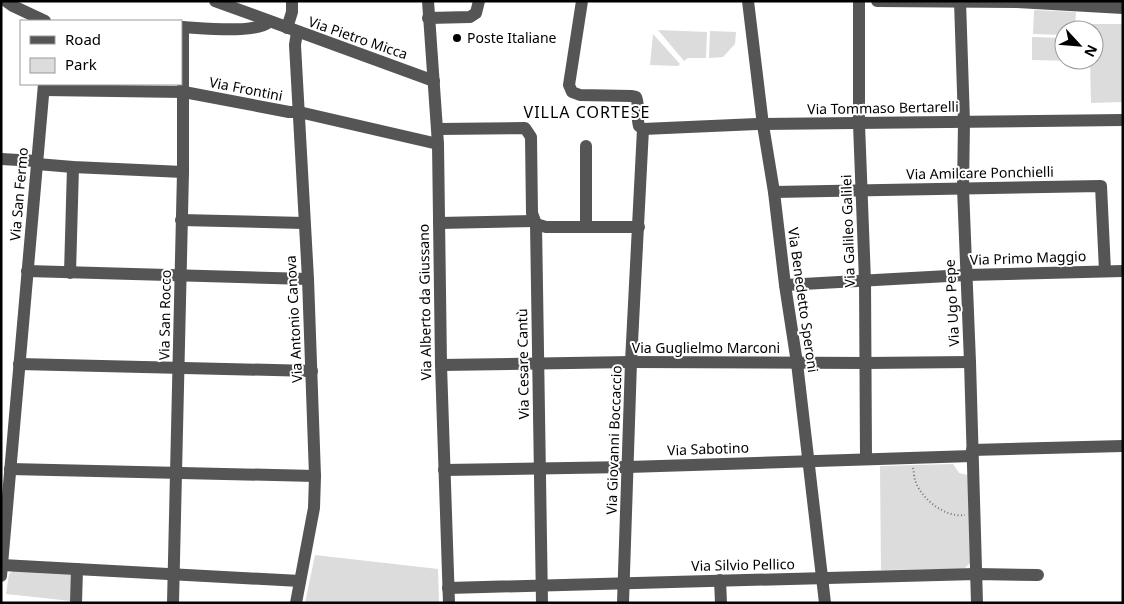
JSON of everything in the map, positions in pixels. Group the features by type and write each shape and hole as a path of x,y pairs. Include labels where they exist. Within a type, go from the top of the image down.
{"street":[{"path":"6,1 43,20"},
{"name":"Via Pietro Micca","path":"215,1 434,81"},
{"name":"Via Antonio Canova","path":"292,1 292,30 295,45 308,279 315,476 314,508 296,603"},
{"name":"Via Alberto da Giussano","path":"428,1 438,129 441,365 449,603"},
{"path":"428,18 470,17 476,12 479,1"},
{"name":"Via Giovanni Boccaccio","path":"582,1 569,85 572,92 580,95 632,96 636,98 638,102 637,120 639,126 643,128 631,362 623,603"},
{"name":"Via Benedetto Speroni","path":"748,1 763,125 797,363 825,603"},
{"name":"Via Galileo Galilei","path":"859,1 859,124 866,281 866,460"},
{"path":"877,1 1017,2 1123,8"},
{"name":"Via Ugo Pepe","path":"960,2 964,122 963,188 977,603"},
{"path":"182,27 250,29 263,26 269,22"},
{"name":"Via San Rocco","path":"173,603 183,172 184,92 182,27"},
{"name":"Via Frontini","path":"44,87 184,92 289,112 299,112 438,144"},
{"name":"Via San Fermo","path":"2,570 44,87"},
{"name":"Via Tommaso Bertarelli","path":"643,128 1123,120"},
{"name":"Via Cesare Cantù","path":"438,129 525,128 531,137 532,213 535,223 542,603"},
{"path":"586,146 586,227"},
{"path":"1,159 73,168 183,172"},
{"path":"70,273 73,168"},
{"name":"Via Amilcare Ponchielli","path":"774,192 1101,186 1105,271"},
{"path":"181,220 304,222"},
{"path":"438,223 535,223 546,227 639,227"},
{"path":"28,272 308,279"},
{"name":"Via Primo Maggio","path":"785,284 966,275 1123,272"},
{"name":"Via Guglielmo Marconi","path":"441,365 631,362 970,362"},
{"path":"19,364 312,371"},
{"name":"Via Sabotino","path":"444,470 866,460 1123,446"},
{"path":"10,469 315,476"},
{"path":"76,603 77,569"},
{"path":"2,570 77,569 300,581"},
{"name":"Via Silvio Pellico","path":"448,588 720,580 1038,574"},
{"path":"720,580 721,603"}],"path":[{"path":"912,458 915,481 929,502 945,512 957,516 974,513"}],"green space":[{"path":"1034,10 1076,12 1076,20 1054,20 1054,35 1033,34"},
{"path":"1104,24 1123,24 1123,102 1091,103 1090,70 1104,70"},
{"path":"658,30 707,32 706,58 688,58 684,61"},
{"path":"710,31 736,32 735,44 723,57 709,58"},
{"path":"653,34 680,64 678,66 650,65"},
{"path":"1032,37 1054,38 1054,61 1032,60"},
{"path":"953,464 959,473 968,475 970,563 964,569 881,570 880,466"},
{"path":"315,555 438,569 439,603 305,603"},
{"path":"13,571 69,573 73,577 71,601 6,594 9,574"}],"place":[{"name":"Poste Italiane","path":"457,38"}],"district":[{"name":"VILLA CORTESE","path":"587,112"}]}
